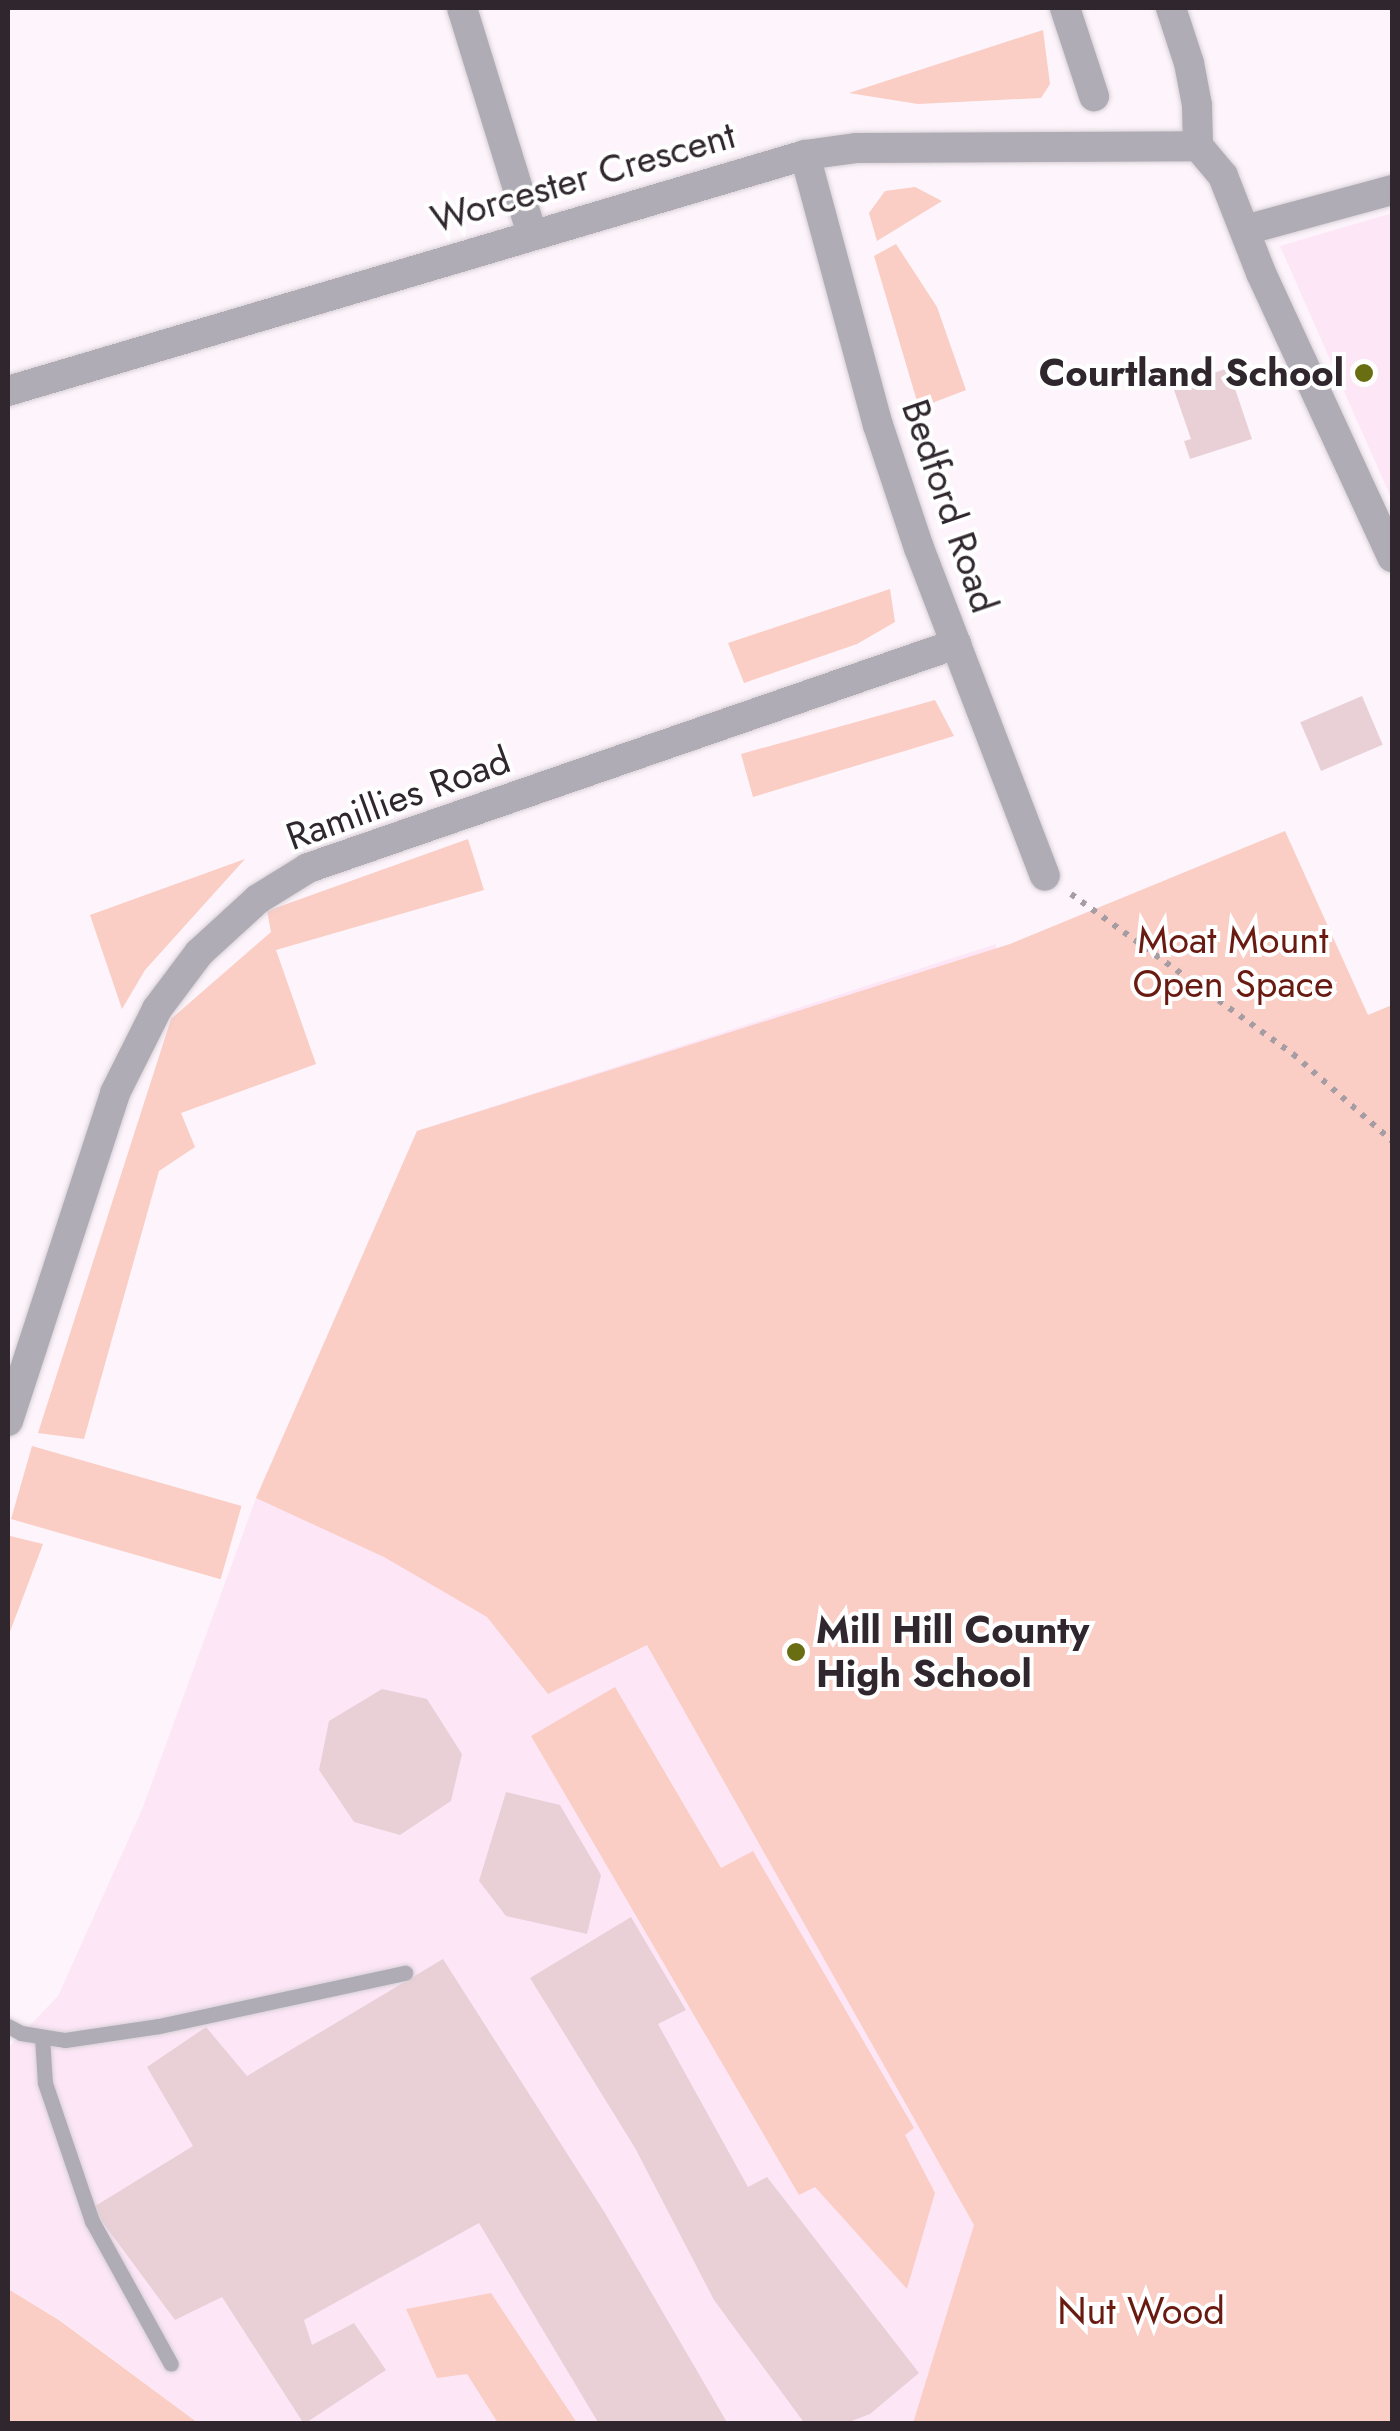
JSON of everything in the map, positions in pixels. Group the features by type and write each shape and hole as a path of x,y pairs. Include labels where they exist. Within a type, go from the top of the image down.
{"street":[{"path":"462,8 532,234"},
{"path":"1065,8 1094,96"},
{"path":"1172,8 1195,91 1198,146 1223,176 1392,557"},
{"name":"Worcester Crescent","path":"8,391 806,155 856,148 1198,146"},
{"name":"Bedford Road","path":"806,155 878,425 1045,876"},
{"path":"1245,230 1392,190"},
{"name":"Ramillies Road","path":"8,1421 114,1093 158,1009 178,981 199,953 258,899 308,868 956,644"}],"lane":[{"path":"8,2026 65,2040 159,2026 405,1973"},
{"path":"42,2037 45,2082 92,2222 172,2364"}],"path":[{"path":"1045,876 1293,1054 1392,1141"}],"shaded area":[{"name":"Courtland School","path":"1392,213 1392,500 1280,246"},
{"name":"Mill Hill County High School","path":"996,944 975,2225 913,2423 198,2423 60,2320 8,2289 8,2048 58,1996 143,1807 256,1498 417,1131"}],"green space":[{"path":"1043,30 1050,84 1041,98 918,104 849,93"},
{"path":"915,187 942,201 877,241 869,213 885,191"},
{"path":"896,244 937,307 966,390 919,408 874,256"},
{"path":"890,589 895,622 857,644 744,683 728,643"},
{"path":"935,700 954,736 753,797 741,754"},
{"name":"Mill Hill County High School","path":"1285,831 1368,1015 1392,1005 1392,2423 913,2423 974,2225 647,1645 548,1694 487,1617 384,1557 256,1498 417,1131 1010,944"},
{"path":"468,839 484,890 276,950 316,1064 181,1113 195,1147 159,1171 84,1439 38,1433 171,1019 271,932 267,911"},
{"path":"245,859 145,970 122,1009 90,915"},
{"path":"32,1446 242,1506 221,1579 11,1519"},
{"path":"10,1536 43,1544 8,1637 8,1542"},
{"path":"615,1687 721,1868 753,1851 914,2128 905,2135 935,2193 907,2289 815,2187 799,2195 531,1736"},
{"path":"8,2289 59,2320 198,2423 8,2423"},
{"path":"491,2293 577,2423 498,2423 467,2374 437,2378 406,2309"}],"building":[{"path":"1228,368 1252,439 1190,459 1184,441 1191,439 1173,387"},
{"path":"1362,696 1383,745 1321,771 1300,722"},
{"path":"382,1689 427,1699 462,1754 451,1801 400,1835 354,1822 319,1770 329,1721"},
{"path":"506,1792 560,1805 601,1875 587,1934 506,1916 479,1881"},
{"path":"631,1917 686,2010 658,2024 748,2187 767,2177 919,2373 870,2414 844,2424 805,2424 714,2300 635,2148 530,1978"},
{"path":"443,1959 605,2213 728,2424 599,2424 479,2223 304,2320 312,2345 354,2323 386,2370 304,2424 222,2297 175,2320 92,2208 193,2146 147,2067 206,2027 247,2076"}],"place":[{"name":"Courtland School","path":"1364,373"},
{"name":"Mill Hill County High School","path":"796,1652"}],"park label":[{"name":"Moat Mount Open Space","path":"1233,962"},
{"name":"Nut Wood","path":"1141,2311"}]}
